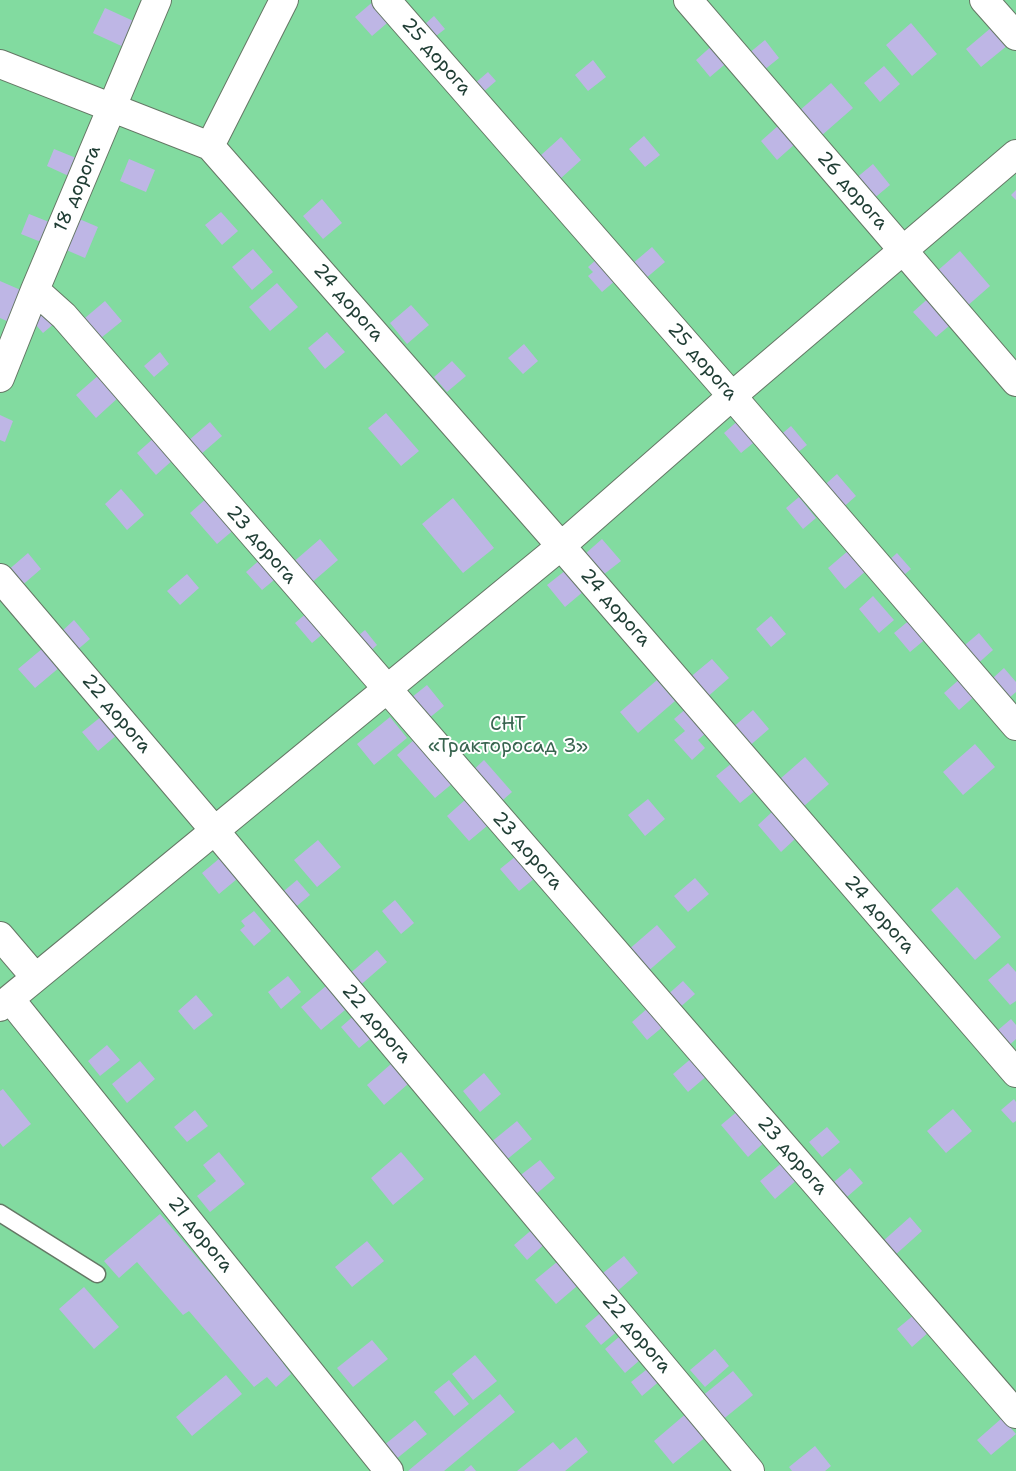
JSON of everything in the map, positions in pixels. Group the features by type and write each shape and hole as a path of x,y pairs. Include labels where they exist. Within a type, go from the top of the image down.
{"street":[{"name":"18 дорога","path":"0,378 157,0"},
{"path":"0,64 210,146 284,0"},
{"name":"25 дорога","path":"386,0 732,396 1016,726"},
{"name":"26 дорога","path":"688,0 1016,382"},
{"path":"984,0 1016,36"},
{"name":"24 дорога","path":"210,146 561,546 1016,1073"},
{"path":"5,1003 561,546 732,396 1016,154"},
{"name":"23 дорога","path":"35,290 64,316 1016,1414"},
{"name":"22 дорога","path":"0,578 215,830 750,1471"},
{"path":"0,936 35,978"},
{"name":"21 дорога","path":"5,1003 389,1471"}],"lane":[{"path":"0,1213 96,1274"}],"green space":[{"name":"СНТ «Тракторосад 3»","path":"0,0 1016,0 1016,1471 0,1471"}],"building":[{"path":"375,0 393,18 372,36 355,17"},
{"path":"105,8 140,24 128,49 93,33"},
{"path":"434,16 445,29 436,36 425,24"},
{"path":"911,23 937,54 912,76 886,45"},
{"path":"992,27 1008,45 981,67 966,49"},
{"path":"765,40 779,58 758,75 743,58"},
{"path":"715,43 730,60 710,77 696,60"},
{"path":"593,60 606,77 588,91 575,75"},
{"path":"884,66 900,84 880,102 864,83"},
{"path":"488,72 496,81 481,94 473,85"},
{"path":"831,83 853,108 821,136 799,111"},
{"path":"779,125 795,144 777,160 761,141"},
{"path":"644,136 660,155 645,167 629,149"},
{"path":"561,137 581,160 560,179 540,156"},
{"path":"54,149 81,160 73,178 47,166"},
{"path":"129,159 155,170 146,192 120,181"},
{"path":"873,164 890,185 872,200 855,179"},
{"path":"1016,190 1016,200 1011,195"},
{"path":"322,199 342,223 323,239 303,216"},
{"path":"221,212 238,231 222,245 205,225"},
{"path":"29,214 54,224 46,244 21,234"},
{"path":"77,218 98,227 85,258 64,249"},
{"path":"652,247 665,262 638,285 625,270"},
{"path":"253,249 273,272 252,290 232,267"},
{"path":"960,251 990,286 966,307 936,272"},
{"path":"597,259 616,280 602,292 588,276 593,272 588,267"},
{"path":"0,281 23,291 9,322 0,318"},
{"path":"277,283 298,307 270,331 249,307"},
{"path":"932,295 955,321 936,337 913,312"},
{"path":"105,301 122,321 96,342 79,323"},
{"path":"411,305 429,325 407,344 390,323"},
{"path":"42,306 56,322 43,333 29,317"},
{"path":"327,332 345,352 325,369 308,348"},
{"path":"524,344 538,361 523,374 508,358"},
{"path":"160,352 169,364 154,377 144,366"},
{"path":"452,361 466,376 447,392 434,377"},
{"path":"100,374 119,397 96,418 76,395"},
{"path":"386,413 419,451 401,466 368,428"},
{"path":"0,415 13,421 5,442 0,440"},
{"path":"741,418 758,439 741,453 724,433"},
{"path":"210,422 222,436 200,455 188,441"},
{"path":"791,426 807,445 792,457 777,438"},
{"path":"155,437 174,459 156,475 137,453"},
{"path":"837,474 856,496 839,511 820,489"},
{"path":"121,489 144,515 127,530 105,504"},
{"path":"208,497 236,528 217,544 190,513"},
{"path":"799,497 816,518 803,529 786,508"},
{"path":"453,498 494,548 463,573 422,524"},
{"path":"320,539 338,560 309,585 291,564"},
{"path":"602,539 621,561 603,575 585,554"},
{"path":"849,550 867,570 845,589 828,568"},
{"path":"28,553 41,569 19,588 6,572"},
{"path":"897,553 911,569 898,580 885,564"},
{"path":"263,557 280,575 262,590 246,572"},
{"path":"566,570 584,591 565,607 547,585"},
{"path":"187,574 199,588 180,605 167,591"},
{"path":"873,596 894,620 879,633 859,609"},
{"path":"308,612 325,632 312,643 295,623"},
{"path":"771,616 786,634 771,647 756,629"},
{"path":"912,618 928,637 910,652 894,633"},
{"path":"74,620 90,639 76,651 61,632"},
{"path":"365,630 377,645 366,655 353,640"},
{"path":"979,633 993,650 974,667 959,650"},
{"path":"43,648 60,667 35,688 18,669"},
{"path":"712,659 729,678 705,699 688,679"},
{"path":"1004,668 1016,682 1016,692 1000,706 983,687"},
{"path":"962,677 977,694 959,710 944,693"},
{"path":"657,680 675,701 638,733 620,712"},
{"path":"427,685 444,706 423,723 406,702"},
{"path":"688,707 708,731 698,740 705,748 692,760 674,740 685,731 674,719"},
{"path":"753,710 769,729 747,748 731,729"},
{"path":"102,716 118,734 98,751 82,732"},
{"path":"390,717 407,738 374,765 357,744"},
{"path":"415,739 453,783 435,798 397,755"},
{"path":"975,744 995,767 963,795 943,772"},
{"path":"805,757 829,784 803,807 780,779"},
{"path":"484,760 512,792 496,806 469,774"},
{"path":"732,763 756,790 740,803 716,776"},
{"path":"648,799 665,819 645,836 628,815"},
{"path":"465,800 487,826 469,841 447,816"},
{"path":"772,812 795,839 781,852 758,825"},
{"path":"318,840 341,867 317,887 294,860"},
{"path":"516,856 535,878 519,891 500,869"},
{"path":"220,858 237,879 219,894 202,873"},
{"path":"695,878 709,894 688,912 674,896"},
{"path":"297,880 310,895 291,911 278,896"},
{"path":"957,887 1001,937 975,960 931,910"},
{"path":"395,900 414,923 401,934 382,911"},
{"path":"254,911 271,931 254,946 240,930 245,926 241,921"},
{"path":"657,925 676,947 646,973 627,951"},
{"path":"377,950 387,962 357,988 347,976"},
{"path":"1008,963 1016,972 1016,1001 1010,1005 988,980"},
{"path":"288,976 301,992 281,1009 268,992"},
{"path":"683,981 695,994 677,1010 665,997"},
{"path":"326,986 345,1010 321,1030 301,1007"},
{"path":"196,995 213,1015 194,1030 178,1011"},
{"path":"649,1007 665,1025 647,1040 632,1022"},
{"path":"357,1013 375,1035 359,1048 341,1027"},
{"path":"1011,1019 1016,1025 1016,1039 1004,1050 991,1036"},
{"path":"107,1045 120,1060 100,1076 88,1061"},
{"path":"693,1057 708,1075 688,1092 673,1074"},
{"path":"140,1061 155,1079 127,1103 112,1084"},
{"path":"391,1064 408,1084 384,1105 367,1085"},
{"path":"484,1073 501,1094 480,1112 463,1091"},
{"path":"3,1089 31,1124 3,1147 0,1143 0,1091"},
{"path":"1014,1099 1016,1102 1016,1121 1013,1123 1001,1110"},
{"path":"953,1109 972,1131 946,1153 927,1131"},
{"path":"195,1110 208,1126 187,1142 174,1127"},
{"path":"739,1110 766,1141 748,1157 721,1125"},
{"path":"517,1121 532,1139 505,1161 490,1143"},
{"path":"827,1127 840,1142 822,1157 809,1142"},
{"path":"219,1152 245,1184 210,1212 197,1196 216,1181 203,1165"},
{"path":"401,1152 424,1179 393,1205 371,1178"},
{"path":"540,1160 555,1178 529,1200 513,1181"},
{"path":"784,1161 799,1178 775,1199 760,1181"},
{"path":"850,1168 863,1183 840,1203 827,1188"},
{"path":"160,1214 285,1361 283,1363 291,1374 276,1387 267,1377 254,1387 189,1311 183,1315 137,1262 119,1278 104,1261"},
{"path":"910,1217 922,1231 894,1256 882,1242"},
{"path":"535,1227 547,1242 527,1260 514,1245"},
{"path":"367,1241 384,1261 352,1287 335,1267"},
{"path":"624,1256 638,1273 613,1295 598,1277"},
{"path":"563,1257 583,1281 556,1304 535,1280"},
{"path":"84,1287 119,1327 94,1349 59,1309"},
{"path":"604,1310 620,1329 601,1345 585,1326"},
{"path":"915,1314 930,1331 912,1347 897,1329"},
{"path":"620,1336 640,1360 625,1373 605,1349"},
{"path":"372,1340 388,1359 353,1387 337,1368"},
{"path":"715,1349 729,1366 705,1387 690,1370"},
{"path":"475,1355 497,1381 473,1400 452,1374"},
{"path":"651,1366 662,1379 642,1396 631,1382"},
{"path":"733,1371 753,1395 721,1421 701,1397"},
{"path":"226,1375 242,1394 192,1436 176,1417"},
{"path":"449,1380 469,1404 454,1416 434,1392"},
{"path":"500,1394 515,1412 444,1471 408,1471"},
{"path":"688,1412 707,1436 673,1464 654,1441"},
{"path":"1002,1418 1016,1434 991,1455 977,1440"},
{"path":"415,1420 427,1434 395,1460 383,1446"},
{"path":"576,1437 588,1452 565,1471 517,1471 553,1442 560,1450"},
{"path":"815,1446 831,1466 825,1471 792,1471 789,1467"},
{"path":"471,1465 476,1471 464,1471"}]}
